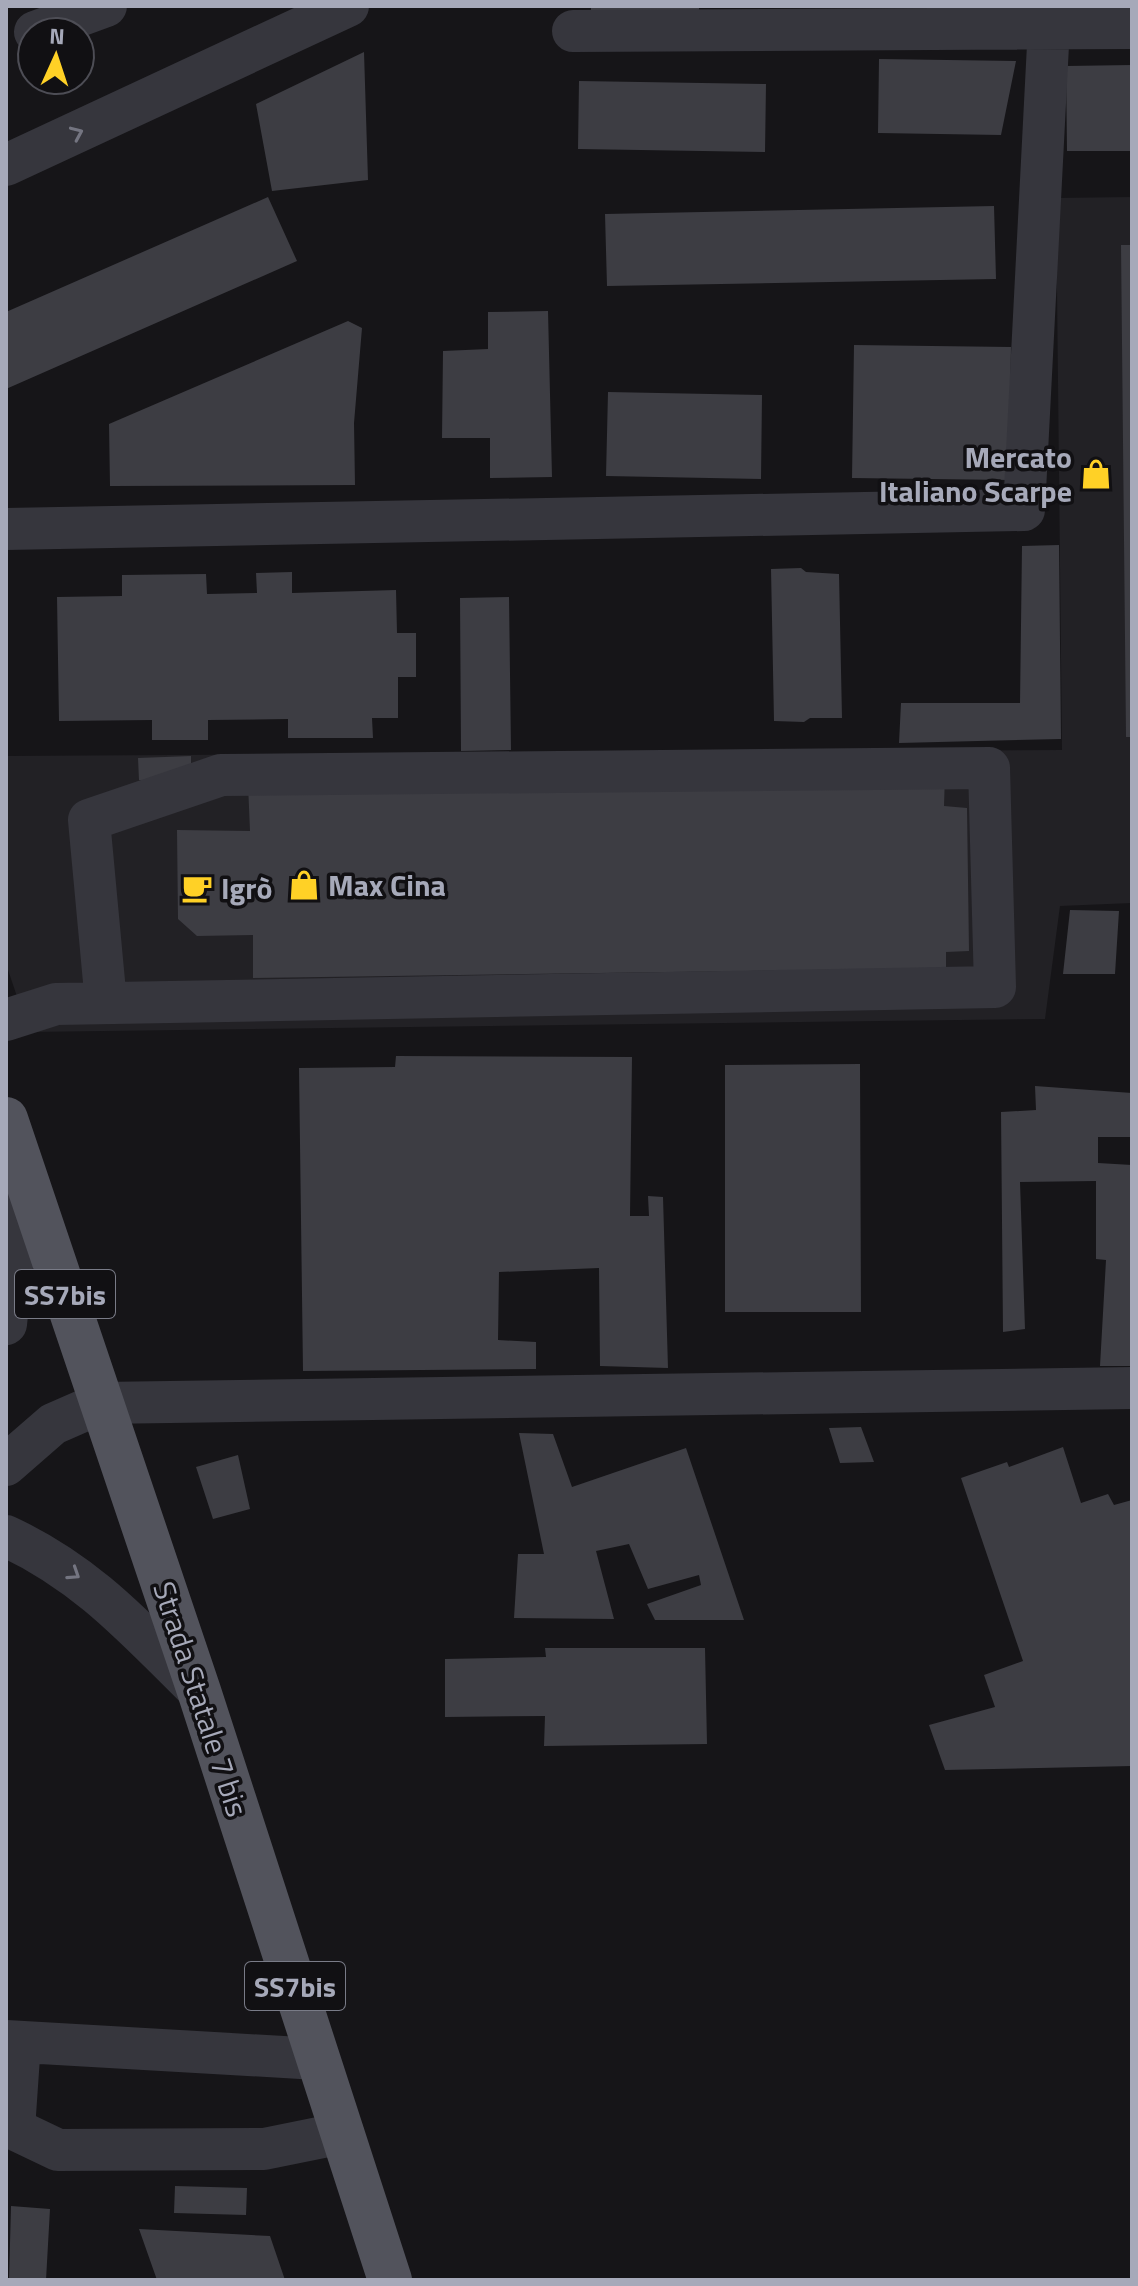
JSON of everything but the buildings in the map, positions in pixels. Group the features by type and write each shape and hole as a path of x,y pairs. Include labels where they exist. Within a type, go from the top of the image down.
{"main road":[{"name":"Strada Statale 7 bis","path":"6,1119 199,1691 390,2280"}],"street":[{"path":"79,16 106,6"},
{"path":"6,165 348,6"},
{"path":"6,529 1024,510 1050,17"},
{"path":"573,31 1050,17 1132,28"},
{"path":"6,1020 56,1004 995,987 989,768 221,775 89,820 106,1003"},
{"path":"6,1324 12,1266 29,1185"},
{"path":"6,1465 53,1424 101,1403 1132,1388"},
{"path":"6,1536 36,1550 89,1583 199,1691"},
{"path":"318,2059 13,2042 14,2129 58,2150 264,2149 343,2133"}],"shaded area":[{"path":"1132,197 1132,903 1060,906 1045,1019 29,1032 6,964 6,756 1062,750 1056,198"}],"place":[{"name":"Mercato Italiano Scarpe","path":"1096,474"},
{"name":"Max Cina","path":"304,885"},
{"name":"Igrò","path":"197,888"}]}
